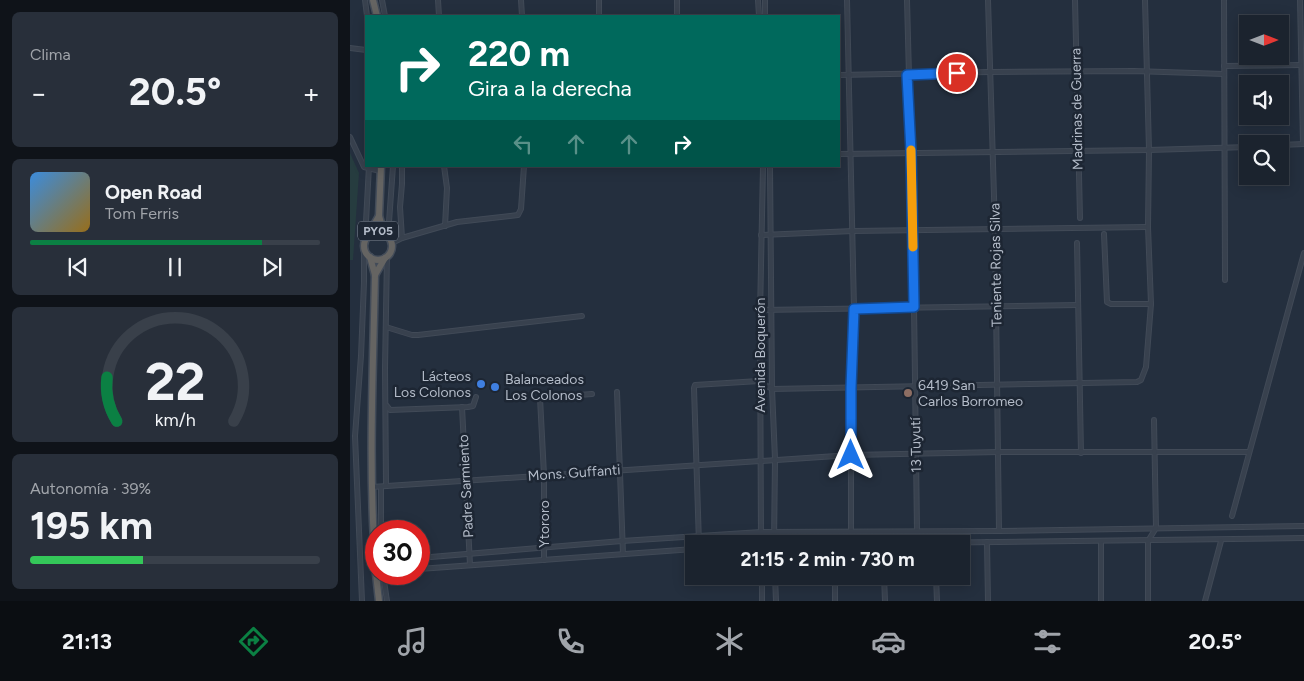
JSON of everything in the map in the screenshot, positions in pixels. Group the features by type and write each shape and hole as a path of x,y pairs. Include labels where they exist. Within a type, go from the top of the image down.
{"highway":[{"path":"373,0 377,15"},
{"name":"PY05","path":"375,275 392,249 392,243 386,234 379,216 380,168"},
{"name":"PY05","path":"374,520 372,487 375,275 370,257 364,248 367,237 379,216"},
{"name":"PY05","path":"367,237 376,232 386,234"},
{"name":"PY05","path":"370,257 377,260 386,257"},
{"name":"PY05","path":"377,585 379,601"}],"street":[{"path":"365,0 367,15"},
{"path":"382,0 385,15"},
{"path":"438,0 439,15"},
{"path":"521,0 522,15"},
{"path":"598,0 599,15"},
{"path":"677,0 677,15"},
{"path":"758,0 759,15"},
{"path":"765,0 765,15"},
{"path":"847,0 854,309 851,388 851,531"},
{"name":"13 Tuyutí","path":"906,0 913,229 917,531"},
{"name":"Teniente Rojas Silva","path":"988,0 996,229 999,531"},
{"name":"Madrinas de Guerra","path":"1075,0 1080,218"},
{"path":"698,535 695,385 760,381 772,389 1079,384 1137,382 1140,380 1146,367 1151,304 1148,227 1149,150 1146,0"},
{"path":"1224,0 1225,280"},
{"path":"1289,145 1304,144 1300,0"},
{"path":"350,48 365,50"},
{"path":"1224,66 1301,65"},
{"path":"840,76 990,72 1224,74"},
{"path":"350,137 364,167 380,168"},
{"path":"840,154 1239,147"},
{"path":"367,237 369,167"},
{"path":"386,234 393,167"},
{"path":"402,167 400,207 402,238"},
{"path":"444,167 447,188 445,226"},
{"path":"392,243 402,238 456,222 511,216 520,213 524,167"},
{"name":"Avenida Boquerón","path":"761,532 760,310 763,167"},
{"name":"Avenida Boquerón","path":"770,167 772,389 775,459 774,532"},
{"path":"761,235 913,229 1148,227"},
{"path":"1104,234 1107,302 1111,304 1151,304"},
{"path":"1077,243 1081,453"},
{"path":"362,601 355,436 361,347 364,248"},
{"path":"1232,516 1304,253"},
{"path":"382,520 386,406 386,257"},
{"path":"760,310 1078,305"},
{"path":"386,327 418,335 582,316"},
{"path":"373,369 386,368"},
{"path":"617,392 623,554"},
{"name":"Ytororo","path":"544,560 544,475 540,398 592,394"},
{"path":"386,406 390,410 473,406 476,397"},
{"name":"Padre Sarmiento","path":"462,407 470,565"},
{"path":"1148,601 1149,540 1156,528 1154,420"},
{"name":"Mons. Guffanti","path":"372,487 851,455 999,452 1249,452"},
{"path":"714,535 761,532 999,531 1304,526"},
{"path":"430,557 685,537"},
{"path":"970,542 1304,538"},
{"path":"1101,541 1101,601"},
{"path":"1204,601 1221,541"},
{"path":"988,542 988,601"},
{"path":"430,568 685,550"},
{"path":"385,585 387,601"},
{"path":"762,585 762,601"},
{"path":"775,585 776,601"},
{"path":"835,585 835,601"},
{"path":"884,585 885,601"},
{"path":"936,585 937,601"}],"green space":[{"path":"350,153 359,173 353,260 350,260"}],"slow traffic":[{"path":"911,150 913,247"}],"place":[{"name":"Lácteos Los Colonos","path":"481,384"},
{"name":"Balanceados Los Colonos","path":"495,387"},
{"name":"6419 San Carlos Borromeo","path":"908,393"}],"route":[{"path":"851,455 854,309 914,307 911,152 907,75 957,73"}]}
